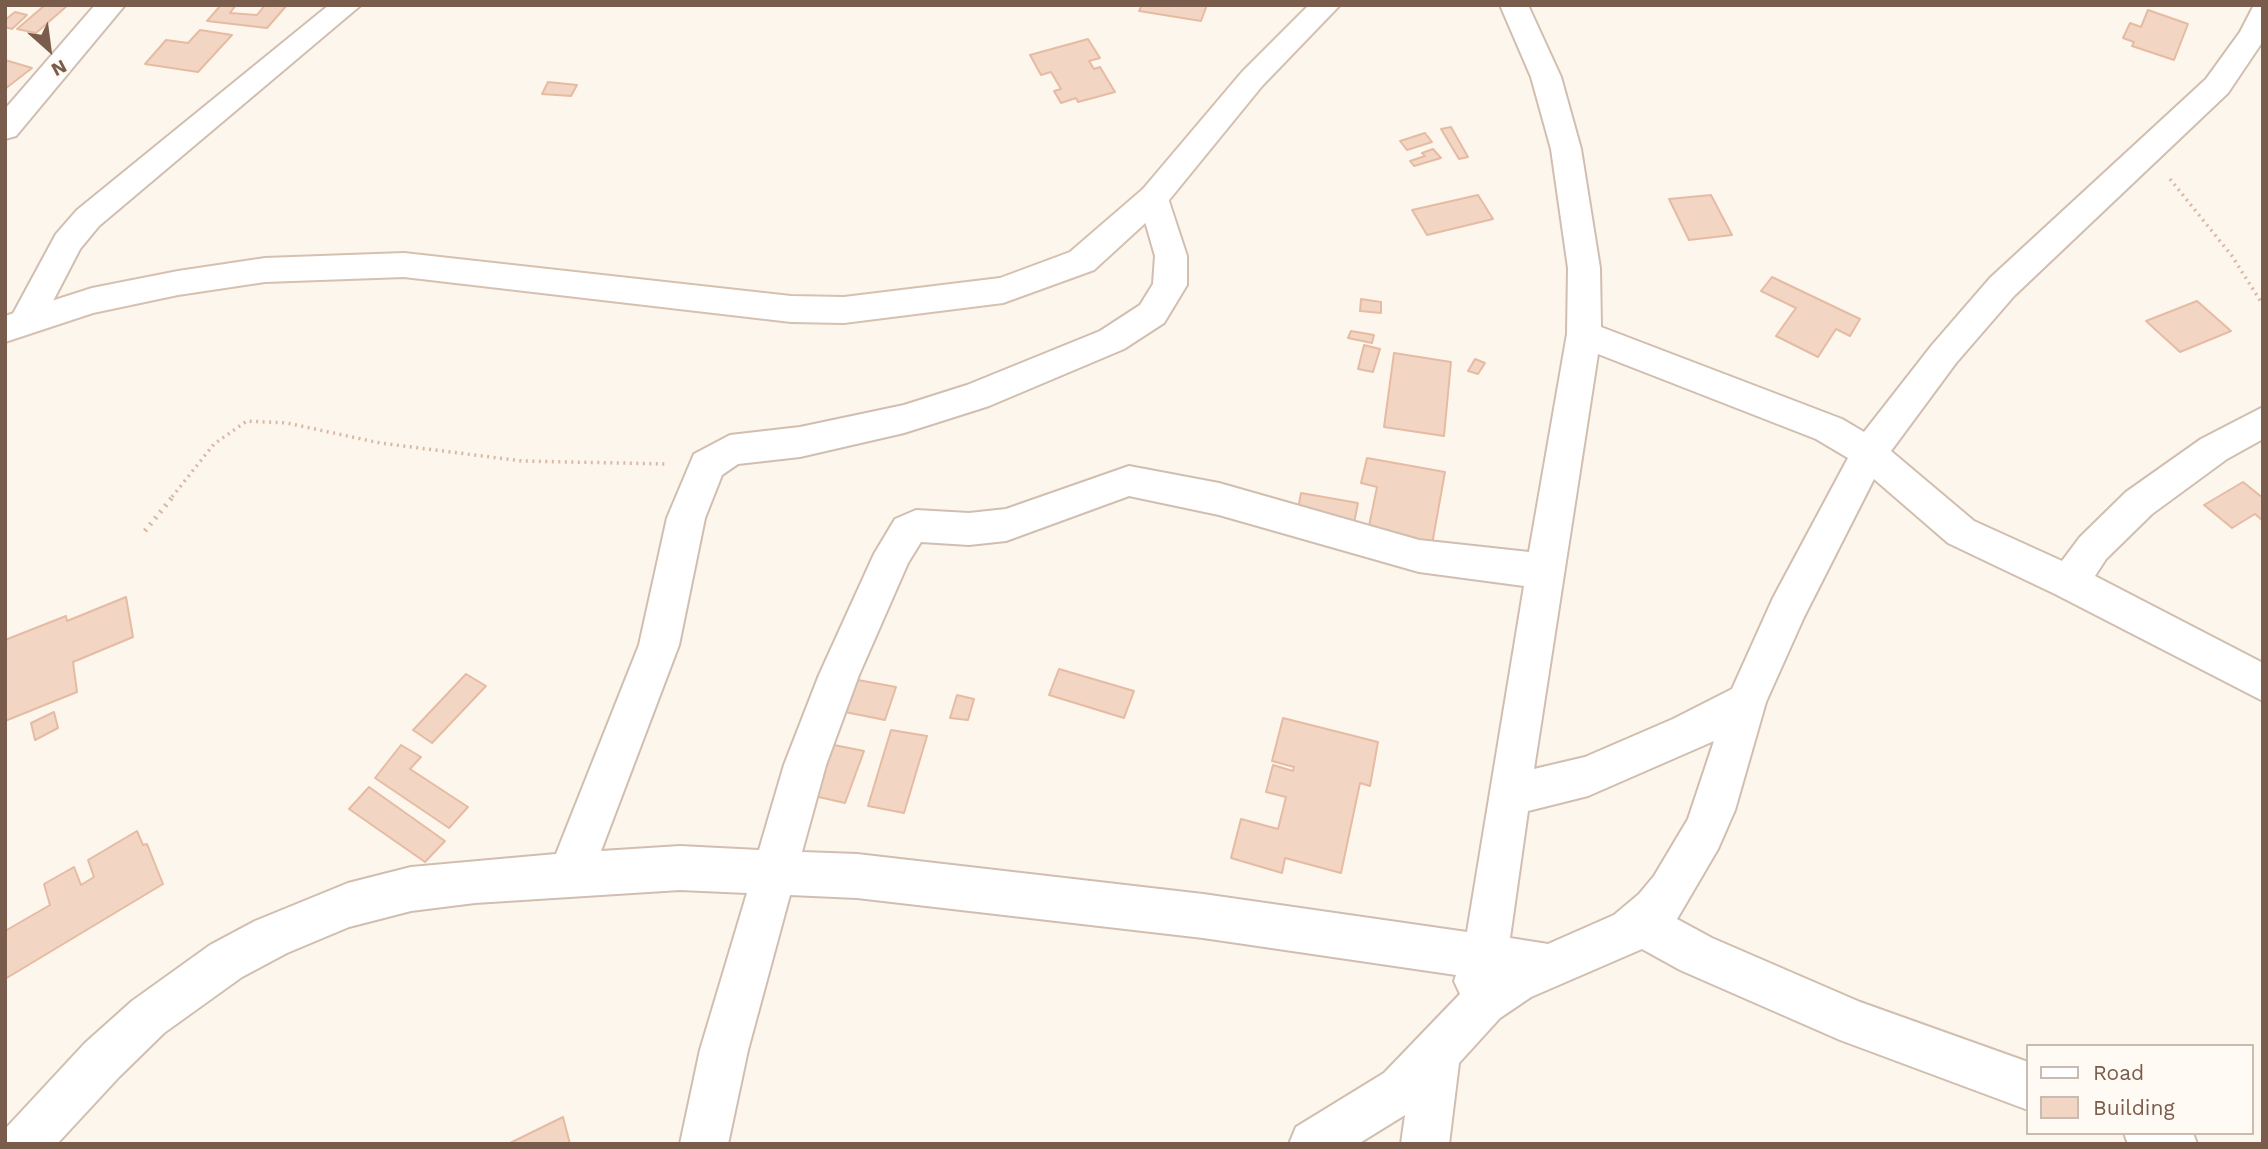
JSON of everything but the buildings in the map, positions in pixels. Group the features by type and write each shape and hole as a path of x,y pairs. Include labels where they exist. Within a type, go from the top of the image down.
{"street":[{"path":"5,130 111,5"},
{"path":"16,325 67,242 88,218 348,5"},
{"path":"16,325 154,288 265,270 404,265 791,309 844,310 1003,290 1082,261 1154,197 1252,79 1326,5"},
{"path":"1425,1144 1452,1035 1483,957 1492,922 1509,796 1584,334 1584,268 1566,149 1546,77 1514,5"},
{"path":"1312,1144 1401,1090 1484,1002 1515,981 1606,943 1640,923 1670,892 1714,810 1746,702 1787,610 1869,453 1944,354 2002,287 2064,225 2148,152 2217,86 2249,66 2263,13"},
{"path":"572,874 585,831 659,645 686,517 707,465 730,450 800,442 904,419 977,396 1112,340 1152,314 1170,285 1171,256 1154,197"},
{"path":"1584,334 1829,429 1869,453 1961,532 2068,582 2263,683"},
{"path":"2068,582 2092,548 2139,503 2214,449 2263,421"},
{"path":"704,1144 724,1050 805,765 839,675 893,554 902,536 916,526 969,528 1006,525 1129,481 1219,499 1419,556 1482,566 1547,569"},
{"path":"1509,796 1588,776 1663,744 1746,702"},
{"path":"24,1144 102,1060 148,1017 226,961 271,937 348,905 411,889 572,874 680,868 774,870 857,876 1203,916 1547,966"},
{"path":"1640,923 1696,954 1856,1024 2026,1085"},
{"path":"2153,1135 2173,1144"}],"path":[{"path":"2148,152 2211,229 2263,305"},
{"path":"145,531 214,444 247,421 287,423 380,443 523,461 707,465"}]}
